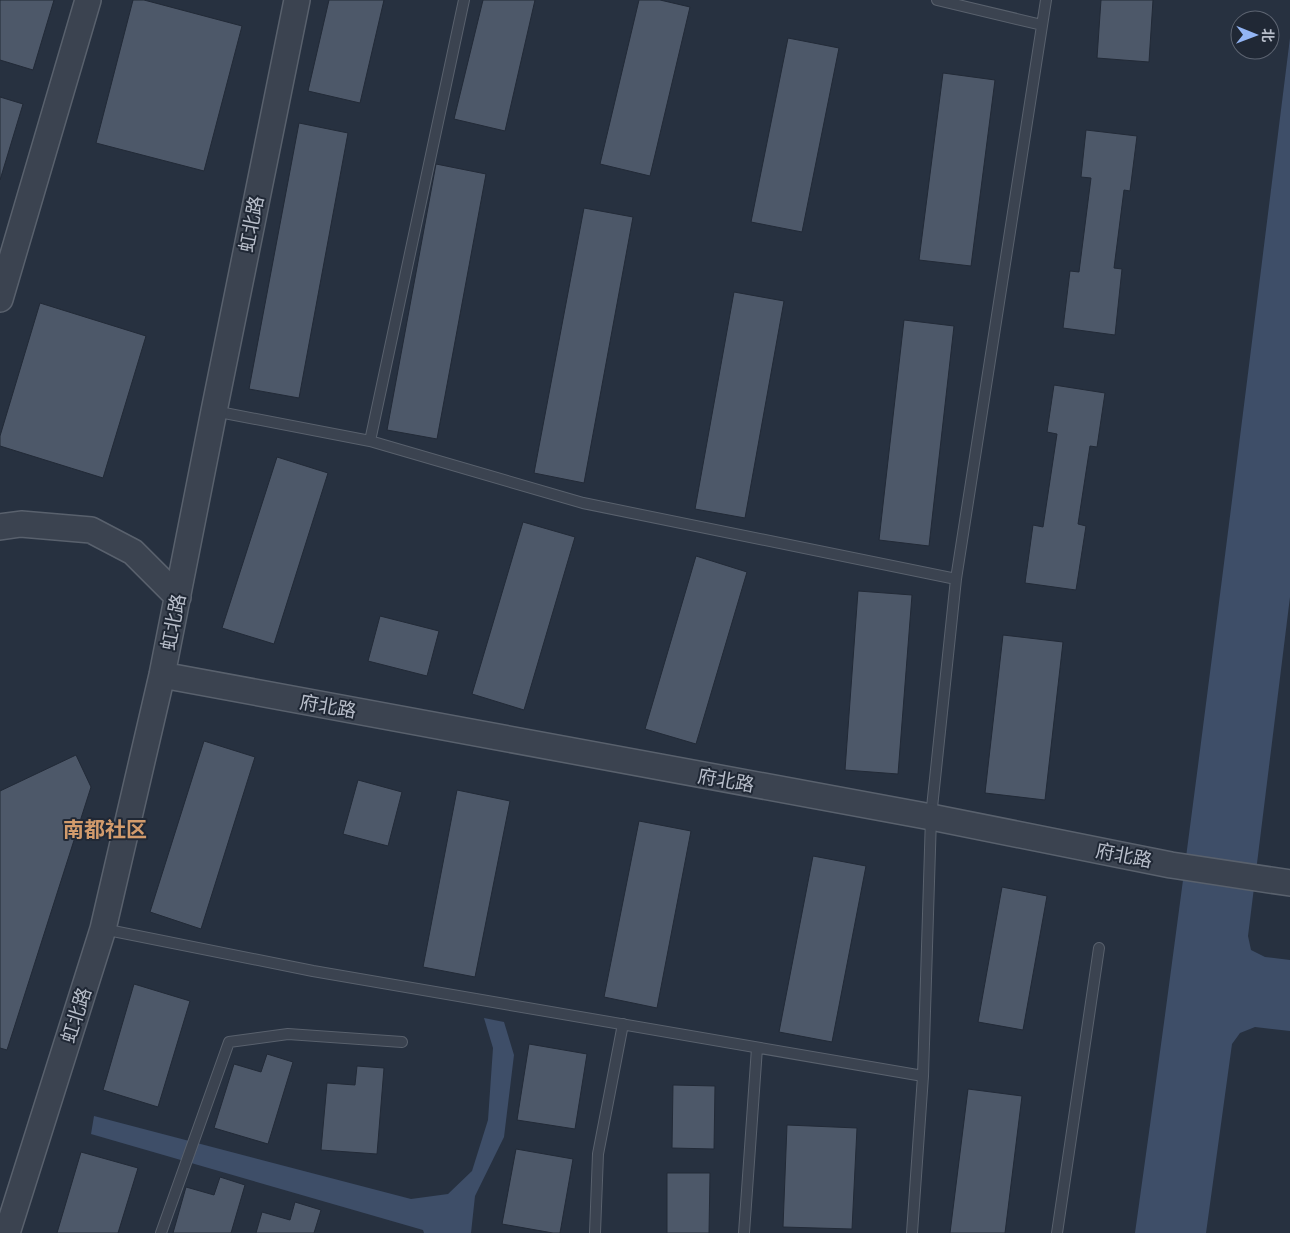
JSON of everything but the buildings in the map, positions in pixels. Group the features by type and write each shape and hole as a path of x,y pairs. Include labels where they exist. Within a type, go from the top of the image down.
{"street":[{"path":"0,299 88,0"},
{"name":"虹北路","path":"7,1233 103,929 162,675 297,0"},
{"path":"0,526 21,524 91,530 133,552 178,597"},
{"name":"府北路","path":"162,675 930,817 1170,865 1280,881"}],"lane":[{"path":"370,441 464,0"},
{"path":"937,0 1042,25"},
{"path":"912,1233 923,1076 930,817 956,579 1046,0"},
{"path":"214,411 370,441 583,502 956,579"},
{"path":"103,929 313,970 923,1076"},
{"path":"1057,1233 1099,948"},
{"path":"595,1233 598,1154 623,1024"},
{"path":"161,1233 229,1042 288,1034 402,1042"},
{"path":"744,1233 757,1048"}],"water":[{"path":"1290,38 1290,597 1248,936 1251,950 1265,957 1290,960 1290,1031 1255,1027 1240,1033 1232,1044 1206,1233 1135,1233 1234,487"},
{"path":"484,1018 504,1022 514,1055 504,1137 475,1196 471,1233 424,1233 423,1230 91,1134 94,1116 411,1199 448,1194 472,1171 488,1120 493,1048"}],"district":[{"name":"南都社区","path":"105,830"}]}
